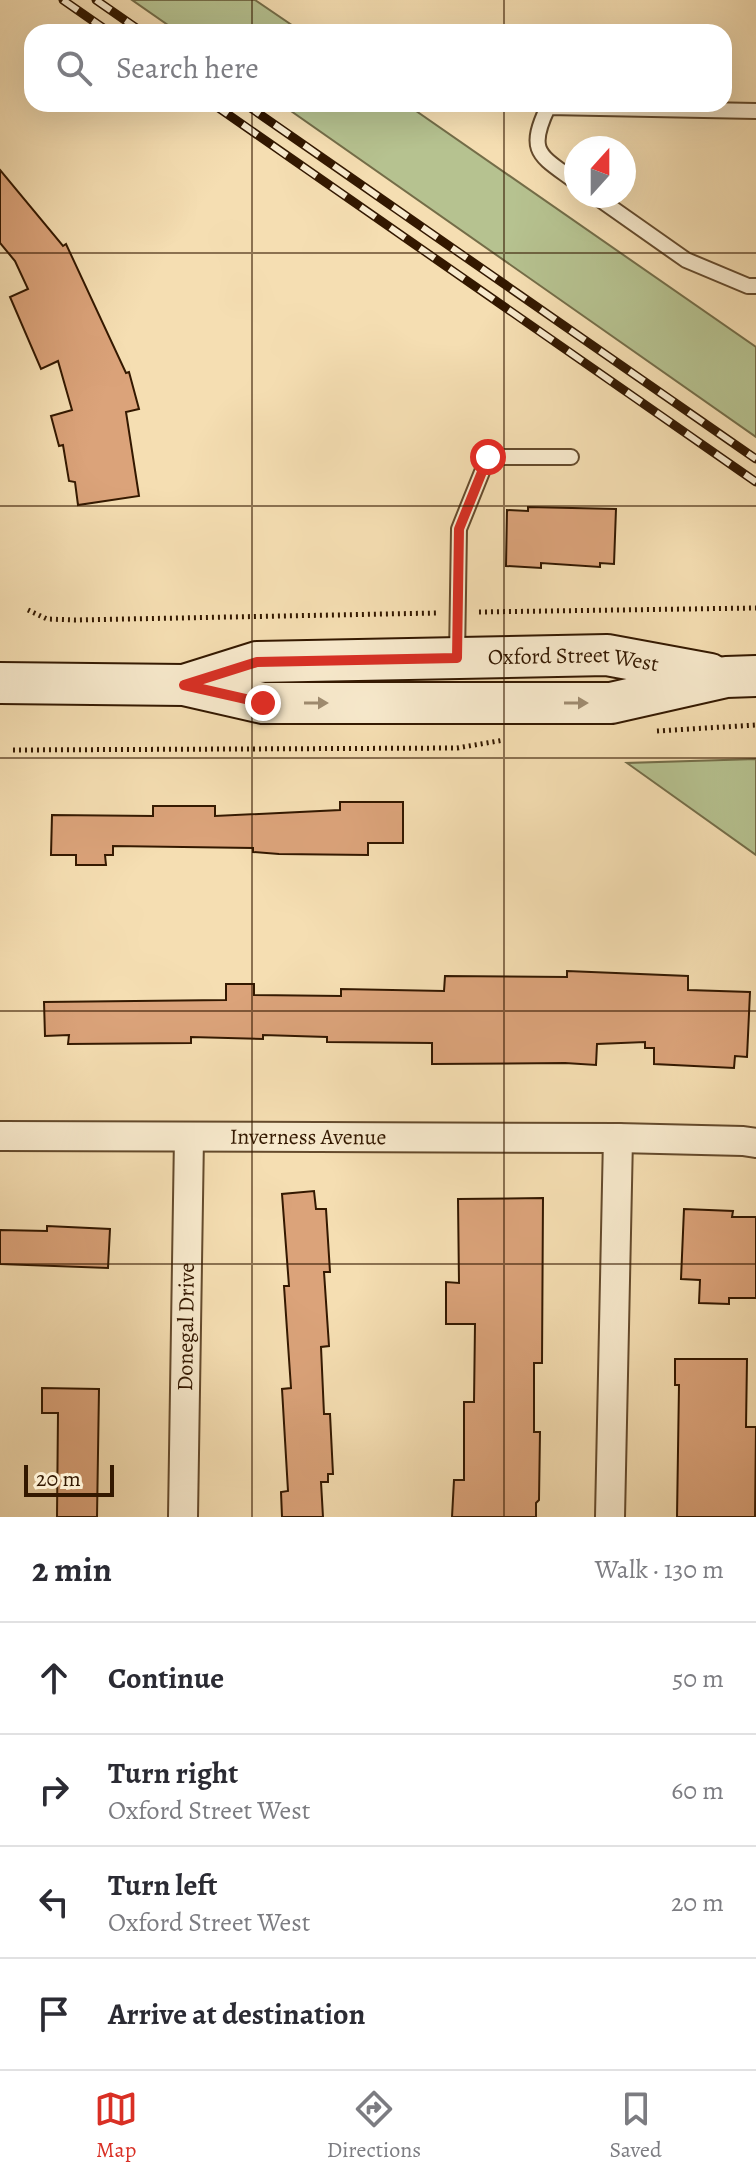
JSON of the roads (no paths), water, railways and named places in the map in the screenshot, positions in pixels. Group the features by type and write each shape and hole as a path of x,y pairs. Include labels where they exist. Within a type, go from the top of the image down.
{"main road":[{"name":"Oxford Street West","path":"184,685 257,662 607,655 741,677"},
{"name":"Oxford Street West","path":"0,683 184,685 263,703 611,703 741,677"}],"street":[{"name":"Inverness Avenue","path":"0,1136 618,1138 756,1143"},
{"name":"Donegal Drive","path":"183,1517 189,1137"},
{"path":"610,1517 618,1138"}],"lane":[{"path":"732,111 756,111"},
{"path":"546,112 535,134 541,156 564,173"},
{"path":"612,208 686,260 748,286 756,286"},
{"path":"457,658 459,529 488,457 571,457"}],"railway":[{"path":"63,0 98,24"},
{"path":"96,0 130,24"},
{"path":"224,112 756,482"},
{"path":"257,112 756,459"}]}
